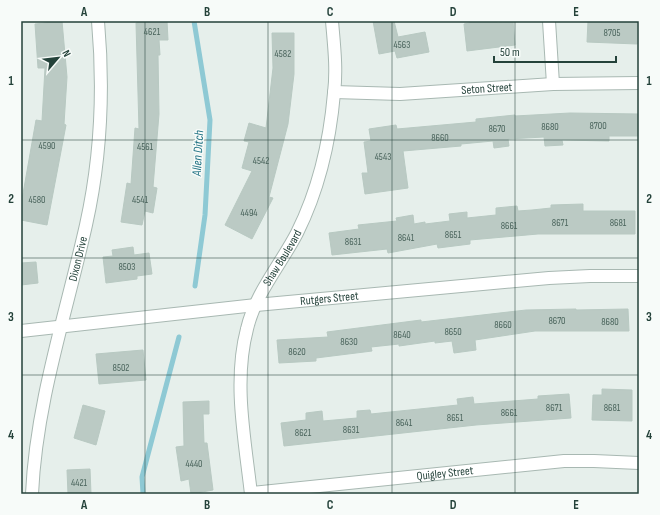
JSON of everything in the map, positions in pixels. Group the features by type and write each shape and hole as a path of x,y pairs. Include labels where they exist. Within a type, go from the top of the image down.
{"street":[{"name":"Dixon Drive","path":"32,494 33,465 46,396 86,225 97,157 101,82 98,21"},
{"name":"Shaw Boulevard","path":"251,494 240,386 243,345 247,327 256,305 286,254 308,205 326,144 334,92 335,60 332,21"},
{"path":"549,21 552,84"},
{"name":"Seton Street","path":"334,92 400,94 552,84 639,83"},
{"name":"Rutgers Street","path":"21,331 256,305 549,278 639,276"},
{"name":"Quigley Street","path":"251,494 564,461 639,463"}],"building":[{"path":"62,21 67,77 64,124 66,125 47,225 21,220 21,205 36,120 42,121 45,68 38,68 35,24"},
{"path":"145,21 167,21 168,40 159,40 159,114 153,187 157,188 153,213 145,211 142,225 121,222 127,183 131,184 135,128 139,129 136,23"},
{"path":"373,21 394,21 398,37 425,32 429,52 397,58 395,51 379,54"},
{"path":"478,21 497,21 497,23 513,21 515,45 467,51 464,24"},
{"path":"588,21 637,21 637,44 587,42"},
{"path":"272,33 294,33 294,74 288,124 269,197 273,198 252,239 225,225 252,171 242,168 249,142 244,141 249,123 266,128 273,68"},
{"path":"570,113 639,114 639,136 609,136 609,141 562,140 563,145 545,146 544,137 508,139 509,146 494,148 493,141 461,144 461,146 403,151 408,188 365,194 362,173 368,173 364,142 371,141 369,129 396,125 397,129 476,122 476,119 515,115"},
{"path":"583,204 583,211 635,211 635,234 538,234 470,240 470,244 438,248 437,244 388,253 387,249 332,255 329,233 359,229 358,225 397,221 396,218 413,215 414,224 425,222 425,224 450,221 449,214 467,212 467,218 496,215 496,208 517,206 518,211 551,208 551,205"},
{"path":"133,247 134,255 149,253 152,274 137,276 137,279 106,283 103,257 113,256 112,250"},
{"path":"36,262 38,283 21,285 21,263"},
{"path":"628,309 629,331 535,331 475,340 476,350 454,353 452,341 435,343 435,341 399,346 399,344 371,347 372,351 316,358 316,361 279,363 277,340 328,337 327,332 421,320 421,322 526,310"},
{"path":"143,350 146,380 99,384 96,354"},
{"path":"602,389 632,390 632,421 592,420 593,395 602,395"},
{"path":"569,394 571,418 476,425 284,446 281,423 306,420 306,413 322,411 323,421 357,418 357,411 370,410 371,414 458,405 457,399 473,397 474,404 538,399 538,396"},
{"path":"209,401 209,414 203,414 204,443 207,443 213,490 191,494 189,479 181,481 176,447 184,446 183,402"},
{"path":"83,405 105,411 96,445 74,438"},
{"path":"90,469 91,494 68,494 67,470"}],"waterway":[{"name":"Allen Ditch","path":"194,21 210,120 205,215 195,286"},
{"name":"Allen Ditch","path":"143,494 142,477 179,337"}]}
